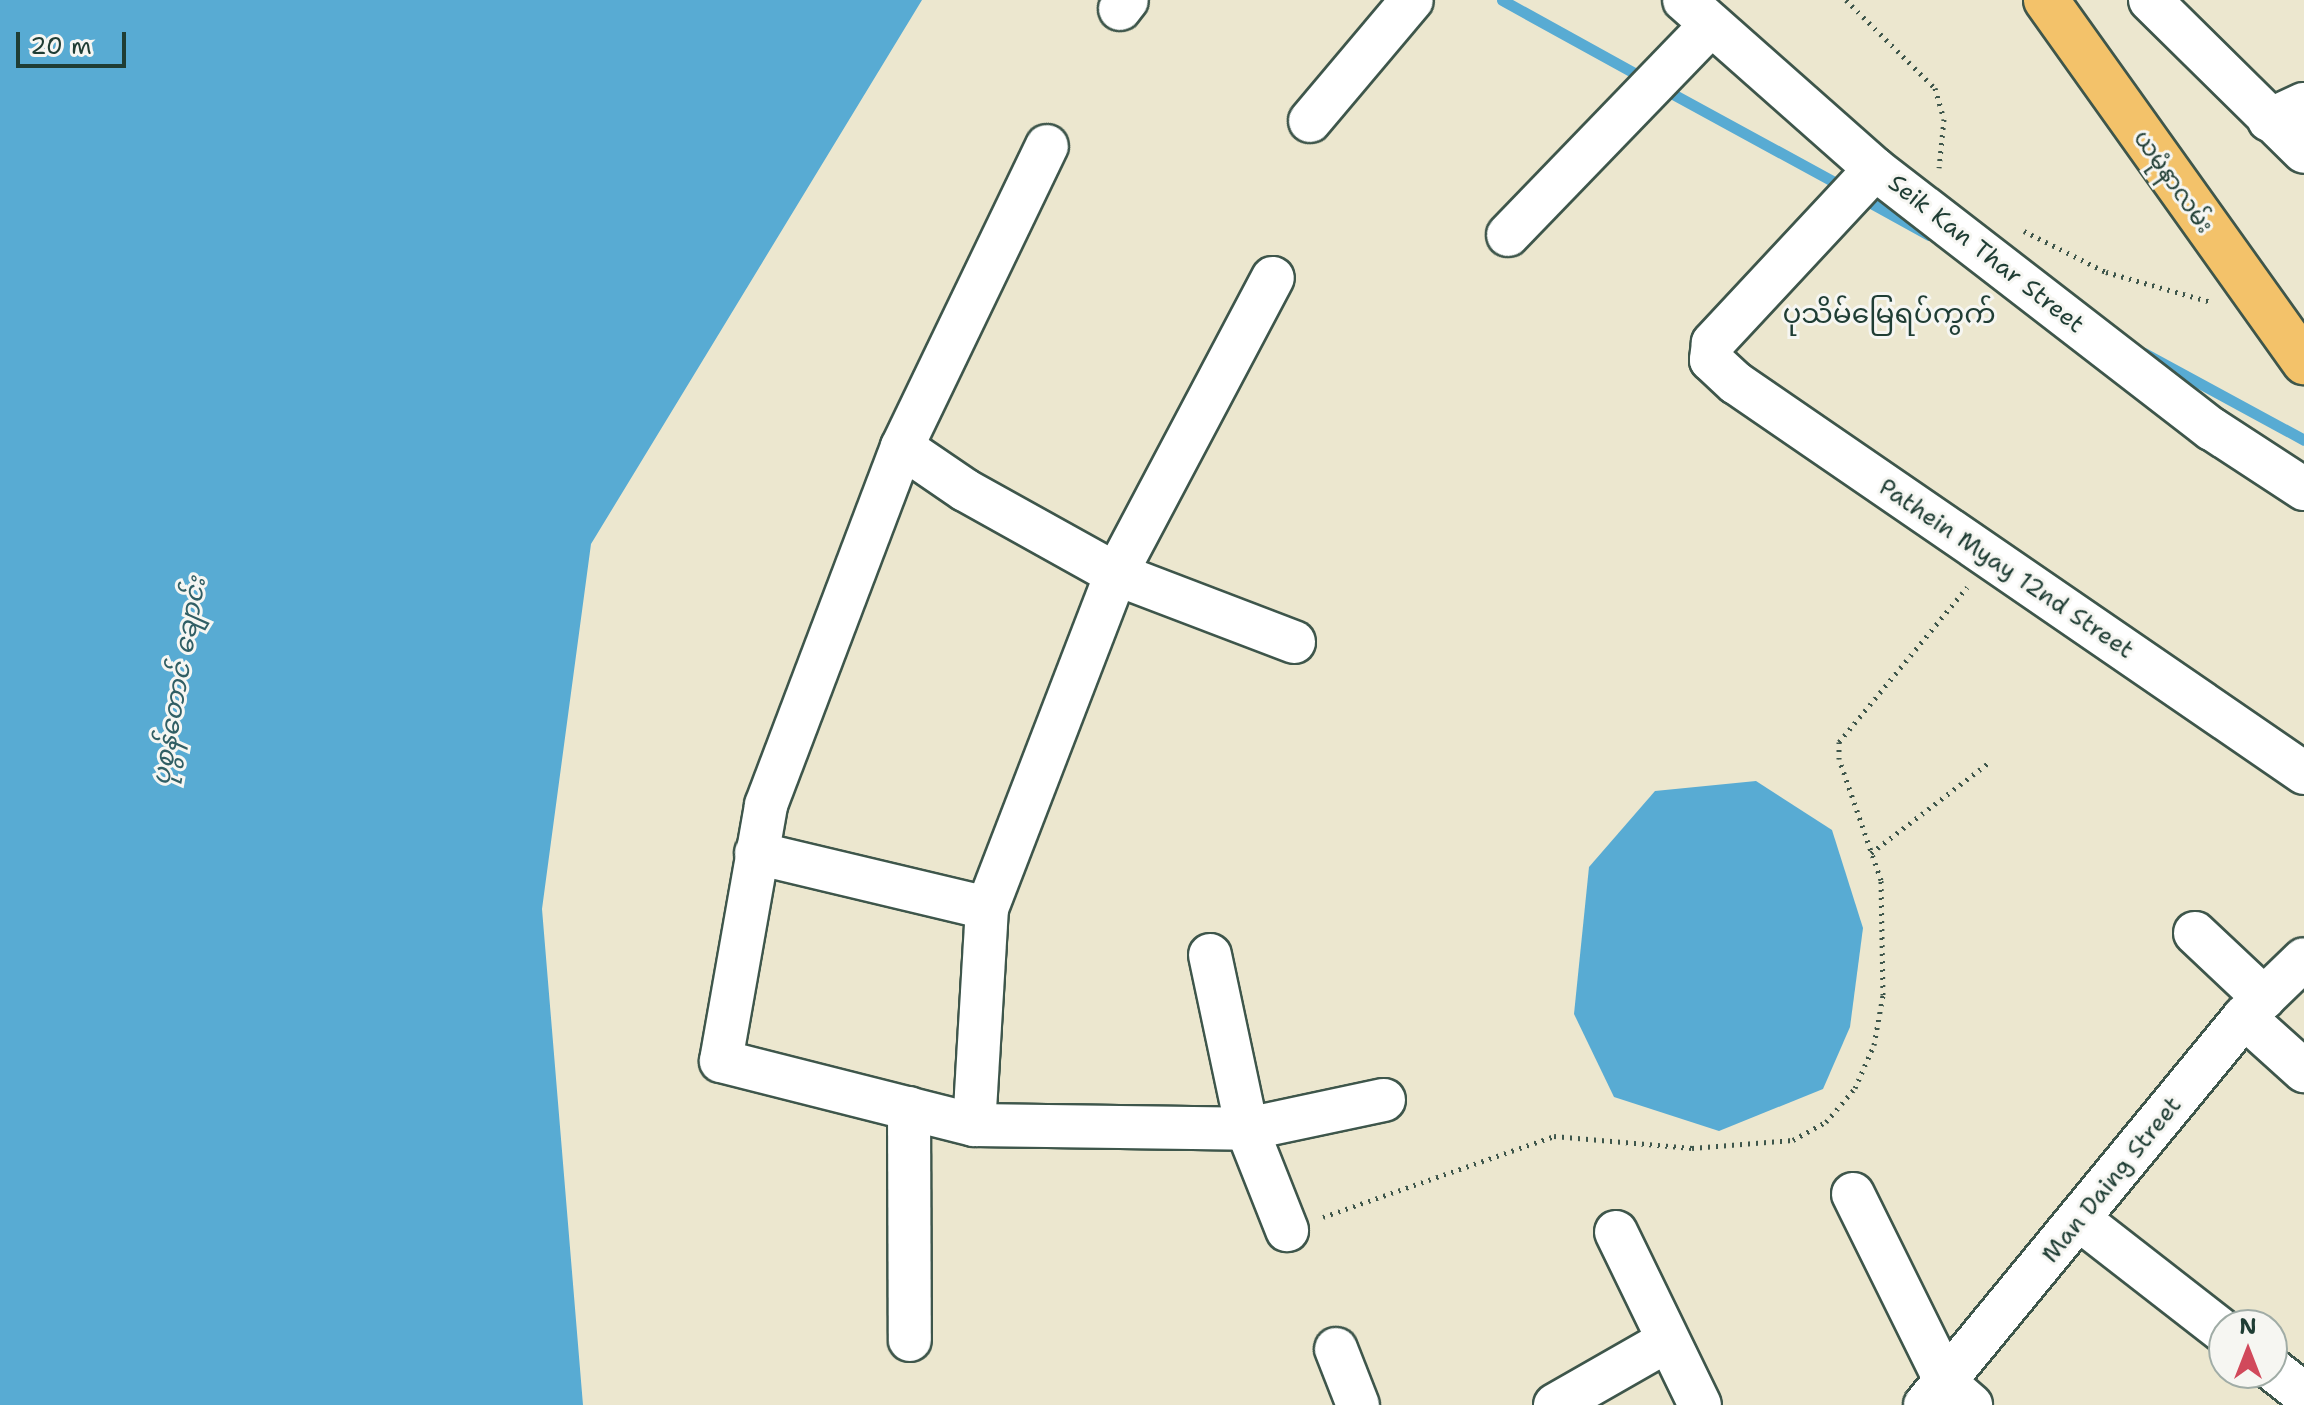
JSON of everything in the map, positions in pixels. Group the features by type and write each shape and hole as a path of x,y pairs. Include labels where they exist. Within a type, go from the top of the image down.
{"main road":[{"name":"ယမုံနာလမ်း","path":"2046,0 2304,362"}],"street":[{"path":"1310,121 1412,0"},
{"path":"2150,0 2287,112 2304,152"},
{"path":"1508,235 1697,13"},
{"name":"Seik Kan Thar Street","path":"1697,13 1875,169 2212,429 2304,489"},
{"path":"1047,146 902,447 766,805 721,1061 974,1125 1247,1129 1384,1100"},
{"name":"Pathein Myay 12nd Street","path":"1875,169 1713,343 1711,360 1736,383 2304,773"},
{"path":"974,1125 987,908 1116,574 1273,278"},
{"path":"902,447 965,490 1116,574 1294,642"},
{"path":"756,853 987,908"},
{"path":"2195,933 2304,1071"},
{"path":"1210,955 1247,1129 1287,1230"},
{"name":"Man Daing Street","path":"1948,1398 2080,1220 2254,1008 2304,959"},
{"path":"909,1108 910,1340"},
{"path":"1853,1194 1948,1398"},
{"path":"2080,1220 2208,1320"},
{"path":"1616,1232 1700,1405"},
{"path":"1555,1405 1667,1341"},
{"path":"1336,1349 1358,1405"},
{"path":"2288,1382 2304,1394"}],"path":[{"path":"1846,0 1935,88 1944,119 1938,166 1944,180"},
{"path":"2021,229 2106,272 2166,293 2267,314"},
{"path":"1287,1230 1554,1136 1692,1148 1793,1140 1826,1122 1855,1088 1874,1045 1883,995 1881,880 1839,759 1839,742 1991,559"},
{"path":"1871,853 1991,761"}],"water":[{"name":"ပုစွန်တောင် ချောင်း","path":"0,0 922,0 591,544 542,909 583,1405 0,1405"},
{"path":"1756,781 1832,830 1863,928 1850,1027 1823,1089 1719,1131 1614,1097 1574,1014 1589,867 1655,791"}],"waterway":[{"path":"1502,0 1645,79"},
{"path":"1660,87 1845,188"},
{"path":"1860,197 1929,235"},
{"path":"2144,353 2304,440"}],"district":[{"name":"ပုသိမ်မြေရပ်ကွက်","path":"1889,313"}]}
